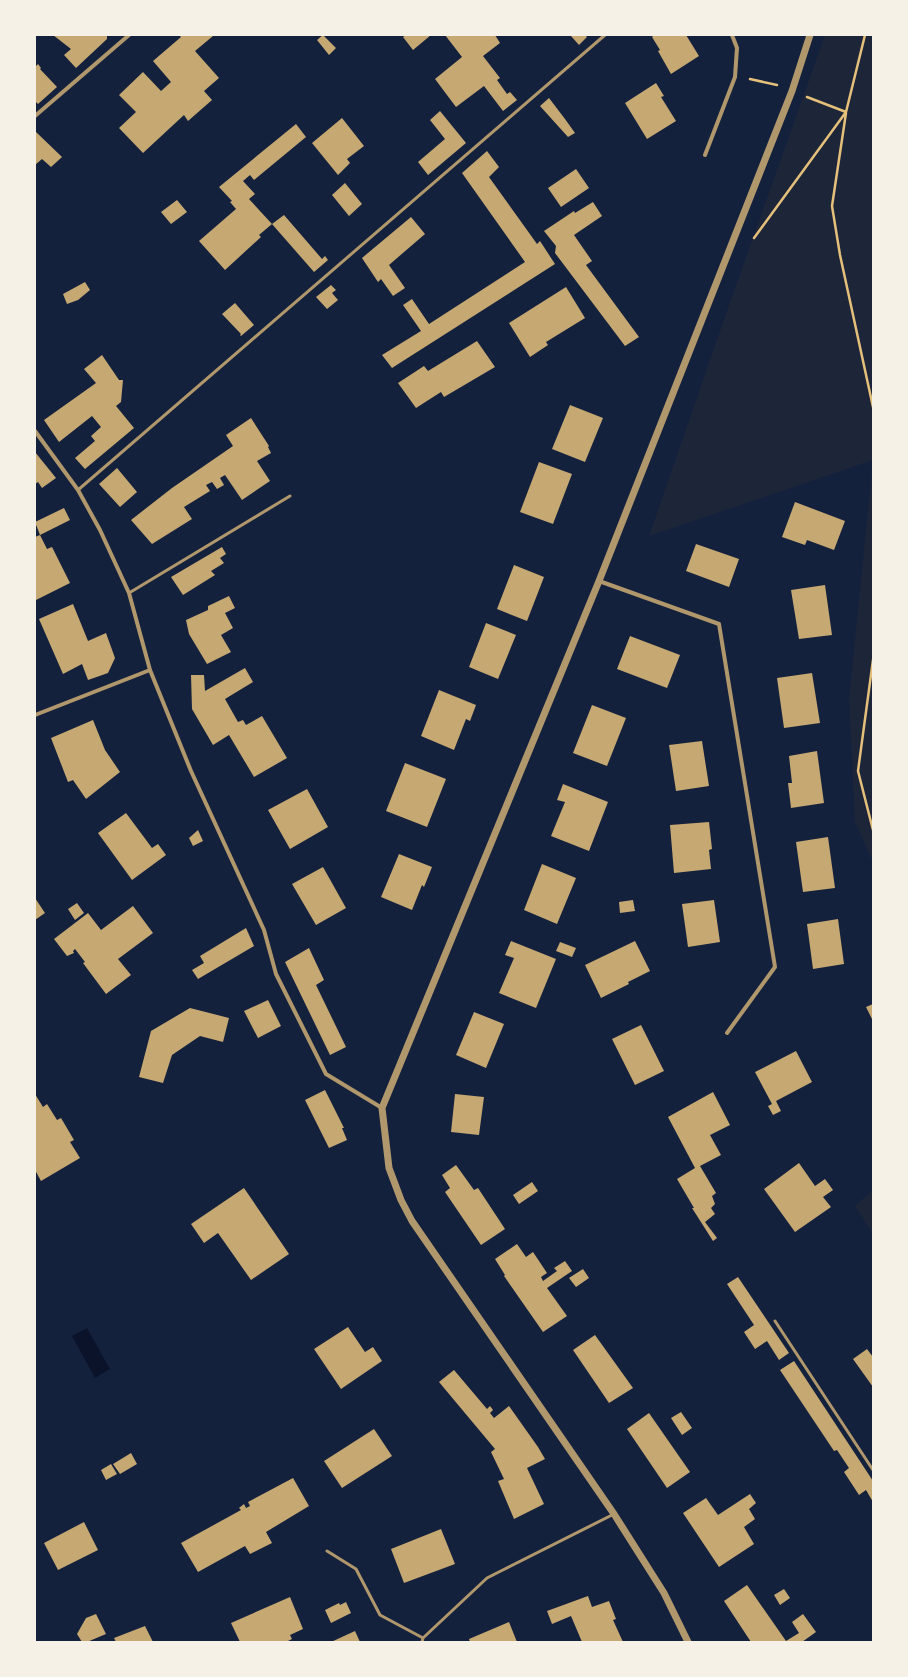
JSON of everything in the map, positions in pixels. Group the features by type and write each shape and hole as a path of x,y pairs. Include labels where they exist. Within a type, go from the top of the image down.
{"street":[{"path":"705,155 736,77 737,48 732,35"},
{"path":"688,1642 664,1593 614,1514 412,1221 401,1200 389,1168 382,1108 599,581 792,91 810,35"},
{"path":"35,116 127,36"},
{"path":"35,431 78,490 100,530 129,593 150,670 191,771 264,930 276,974 326,1074 382,1108"},
{"path":"599,581 720,624 776,967 727,1033"},
{"path":"35,715 150,670"}],"lane":[{"path":"78,490 605,35"},
{"path":"129,593 290,496"},
{"path":"775,1321 873,1470"},
{"path":"327,1551 356,1569 380,1615 423,1640 487,1578 614,1514"}],"path":[{"path":"865,35 846,112 832,206 840,255 873,407"},
{"path":"736,77 773,84 846,112"},
{"path":"750,244 846,112"},
{"path":"873,660 858,771 873,830"}],"shaded area":[{"path":"825,35 873,35 873,460 649,536 727,311"},
{"path":"873,462 873,862 855,822 849,699"},
{"path":"873,1190 873,1234 855,1206"},
{"path":"87,1328 110,1369 95,1378 72,1336"}],"building":[{"path":"53,35 107,35 107,39 76,68 64,55 71,49"},
{"path":"179,35 213,36 195,51 219,78 204,91 212,100 188,121 184,115 143,153 119,128 136,112 119,95 143,72 161,91 171,82 153,61 181,37"},
{"path":"323,35 336,48 329,55 317,40"},
{"path":"406,35 431,35 413,50 403,37"},
{"path":"445,35 495,35 500,43 483,56 500,78 497,80 507,94 510,92 517,100 503,111 484,86 456,107 435,79 462,57"},
{"path":"585,35 587,37 579,45 571,36"},
{"path":"654,35 686,35 699,56 671,74 658,51 660,50 652,37"},
{"path":"38,64 41,68 40,69 57,87 38,104 35,101 35,65 36,66"},
{"path":"656,83 664,96 661,97 676,121 647,139 625,103"},
{"path":"549,98 575,133 568,137 540,106"},
{"path":"440,111 466,143 428,175 418,162 445,139 430,120"},
{"path":"342,118 364,146 347,159 350,163 338,175 312,143"},
{"path":"296,124 306,137 254,180 250,175 243,181 255,194 249,199 272,224 259,235 261,237 225,270 199,241 236,209 230,202 232,201 219,187"},
{"path":"35,131 62,157 51,167 42,159 35,165"},
{"path":"487,151 499,167 489,177 537,244 540,241 555,264 392,368 382,355 421,331 403,305 412,299 429,324 525,262 462,173"},
{"path":"576,169 589,188 561,207 548,188"},
{"path":"345,183 362,204 349,216 332,195"},
{"path":"177,200 187,212 171,224 161,212"},
{"path":"593,202 602,216 574,235 592,261 586,265 639,337 625,346 555,253 556,246 544,231 574,211 575,213"},
{"path":"284,215 322,259 325,256 328,260 314,272 272,224"},
{"path":"411,217 425,234 389,265 405,288 393,296 381,279 378,282 362,258"},
{"path":"85,282 90,290 78,300 67,304 63,294"},
{"path":"331,285 336,290 332,293 338,300 327,309 316,297"},
{"path":"566,287 585,318 546,342 548,345 530,357 509,323"},
{"path":"235,303 254,325 241,336 241,334 222,314"},
{"path":"477,341 495,367 444,397 441,392 416,408 398,383 424,366 428,371"},
{"path":"102,355 119,380 123,380 121,402 116,406 134,428 85,469 75,458 95,441 91,436 101,427 92,416 59,442 44,420 96,383 84,369"},
{"path":"570,405 603,418 585,462 552,449"},
{"path":"251,418 269,446 268,447 271,453 257,461 270,481 242,500 225,475 220,478 224,485 217,489 212,482 206,485 210,491 184,507 192,519 152,544 131,520 172,488 233,446 226,435"},
{"path":"35,452 56,478 42,488 38,482 35,484"},
{"path":"539,462 572,474 553,524 520,512"},
{"path":"117,468 137,492 120,507 99,484"},
{"path":"795,502 845,521 834,550 807,540 805,545 782,537"},
{"path":"64,508 70,520 40,535 35,522"},
{"path":"40,535 47,549 52,547 70,583 36,600 35,537"},
{"path":"696,544 739,559 729,587 686,571"},
{"path":"222,547 226,554 220,558 224,563 211,571 215,575 183,595 171,577"},
{"path":"514,565 544,577 527,621 497,609"},
{"path":"825,585 832,635 799,639 791,590"},
{"path":"229,596 235,608 225,613 233,628 221,635 231,652 207,664 189,634 186,620 208,610 208,606"},
{"path":"73,604 88,641 106,633 115,658 108,673 88,680 82,664 63,674 39,619"},
{"path":"486,623 516,635 498,679 469,667"},
{"path":"630,636 680,655 667,688 617,669"},
{"path":"245,668 253,682 225,699 238,722 243,720 246,725 262,716 287,758 254,777 229,735 213,745 192,709 191,675 204,675 205,691"},
{"path":"812,673 820,723 784,728 777,678"},
{"path":"439,690 476,705 470,721 466,719 454,750 421,736"},
{"path":"592,705 626,718 607,766 573,753"},
{"path":"93,720 105,750 120,772 86,799 73,780 68,782 51,738"},
{"path":"702,741 709,786 676,791 669,745"},
{"path":"817,751 824,803 791,808 788,783 792,783 789,756"},
{"path":"405,763 446,779 427,827 386,811"},
{"path":"563,784 608,802 589,851 551,836 565,802 557,800"},
{"path":"307,789 328,827 290,849 268,810"},
{"path":"126,813 152,848 158,844 166,855 132,880 98,833"},
{"path":"709,822 712,849 709,850 711,869 674,873 670,825"},
{"path":"198,830 203,841 193,846 189,838"},
{"path":"828,837 835,888 803,892 796,842"},
{"path":"399,854 432,867 424,887 422,885 412,910 381,897"},
{"path":"542,864 576,878 557,924 524,910"},
{"path":"323,867 346,908 316,925 292,884"},
{"path":"35,898 45,913 35,920"},
{"path":"633,900 635,911 620,913 619,902"},
{"path":"714,900 720,942 688,947 682,904"},
{"path":"77,903 84,913 75,920 68,909"},
{"path":"133,906 153,933 118,959 131,975 106,994 83,963 85,962 75,949 73,951 74,953 67,956 54,939 88,913 101,930"},
{"path":"838,919 844,964 813,969 807,924"},
{"path":"246,928 254,946 198,979 192,970 204,963 200,956"},
{"path":"511,941 556,959 536,1008 499,993 514,958 505,955"},
{"path":"635,941 650,971 628,982 629,984 601,998 585,965"},
{"path":"560,942 576,948 572,957 556,951"},
{"path":"309,948 324,980 316,985 346,1047 330,1055 285,962"},
{"path":"268,1000 281,1026 258,1038 244,1011"},
{"path":"873,1004 873,1021 866,1007"},
{"path":"190,1008 229,1018 223,1042 200,1036 172,1055 163,1083 139,1077 151,1031"},
{"path":"474,1012 504,1024 486,1068 456,1055"},
{"path":"641,1025 664,1071 635,1085 612,1039"},
{"path":"796,1051 812,1082 776,1101 781,1111 773,1115 768,1106 772,1104 755,1072"},
{"path":"325,1090 344,1128 342,1128 347,1140 329,1148 305,1100"},
{"path":"713,1092 730,1125 710,1135 721,1155 700,1166 716,1193 712,1196 715,1204 711,1208 715,1214 705,1222 717,1238 713,1241 692,1208 694,1208 677,1179 695,1168 668,1117"},
{"path":"35,1094 43,1107 47,1104 57,1120 61,1118 74,1140 70,1142 80,1158 41,1181 35,1170"},
{"path":"455,1094 484,1097 479,1135 451,1132"},
{"path":"799,1163 815,1186 825,1179 833,1190 823,1197 831,1207 795,1232 764,1189"},
{"path":"456,1165 474,1190 478,1188 505,1229 481,1245 445,1192 450,1188 442,1175"},
{"path":"532,1182 538,1191 519,1204 513,1195"},
{"path":"244,1188 289,1254 251,1280 218,1233 204,1243 191,1224"},
{"path":"517,1244 526,1257 533,1252 547,1273 541,1277 543,1281 557,1271 554,1268 565,1261 572,1271 547,1288 567,1316 543,1332 504,1276 505,1275 495,1259"},
{"path":"583,1269 589,1278 576,1287 569,1278"},
{"path":"738,1277 789,1353 779,1360 767,1341 755,1349 744,1332 754,1325 727,1284"},
{"path":"348,1327 365,1352 373,1347 382,1361 341,1389 314,1349"},
{"path":"595,1335 633,1388 609,1403 573,1350"},
{"path":"867,1349 873,1357 873,1387 853,1359"},
{"path":"794,1361 873,1481 873,1502 866,1490 859,1495 844,1472 849,1468 837,1450 834,1451 780,1370"},
{"path":"454,1370 487,1409 490,1406 493,1410 490,1413 494,1418 509,1406 538,1447 545,1459 527,1468 544,1504 514,1519 498,1481 504,1479 491,1452 495,1449 439,1382"},
{"path":"681,1412 692,1428 682,1435 671,1418"},
{"path":"649,1413 690,1472 667,1488 627,1429"},
{"path":"374,1429 392,1456 342,1488 324,1461"},
{"path":"131,1453 137,1464 120,1474 113,1464"},
{"path":"111,1464 117,1474 106,1480 101,1470"},
{"path":"293,1478 309,1506 266,1532 272,1543 250,1554 245,1546 198,1572 181,1543 241,1510 239,1508 244,1504 246,1508 250,1506 248,1502"},
{"path":"750,1494 756,1503 749,1509 755,1519 744,1527 754,1544 719,1567 683,1513 706,1498 718,1515"},
{"path":"84,1522 98,1550 58,1570 44,1543"},
{"path":"441,1529 455,1564 404,1583 391,1549"},
{"path":"747,1585 786,1641 799,1633 792,1622 803,1614 816,1632 802,1642 751,1642 724,1601"},
{"path":"784,1589 790,1598 780,1605 774,1595"},
{"path":"588,1596 592,1607 609,1601 616,1619 613,1620 623,1642 582,1642 571,1616 552,1624 547,1611"},
{"path":"290,1597 303,1629 290,1635 292,1639 286,1642 240,1642 231,1623"},
{"path":"346,1602 351,1613 331,1623 325,1610 339,1603 340,1605"},
{"path":"96,1614 106,1634 87,1642 82,1642 77,1634 86,1618"},
{"path":"509,1622 517,1642 470,1642 469,1639"},
{"path":"145,1626 153,1642 116,1642 114,1638"},
{"path":"355,1631 360,1642 331,1642"}]}
